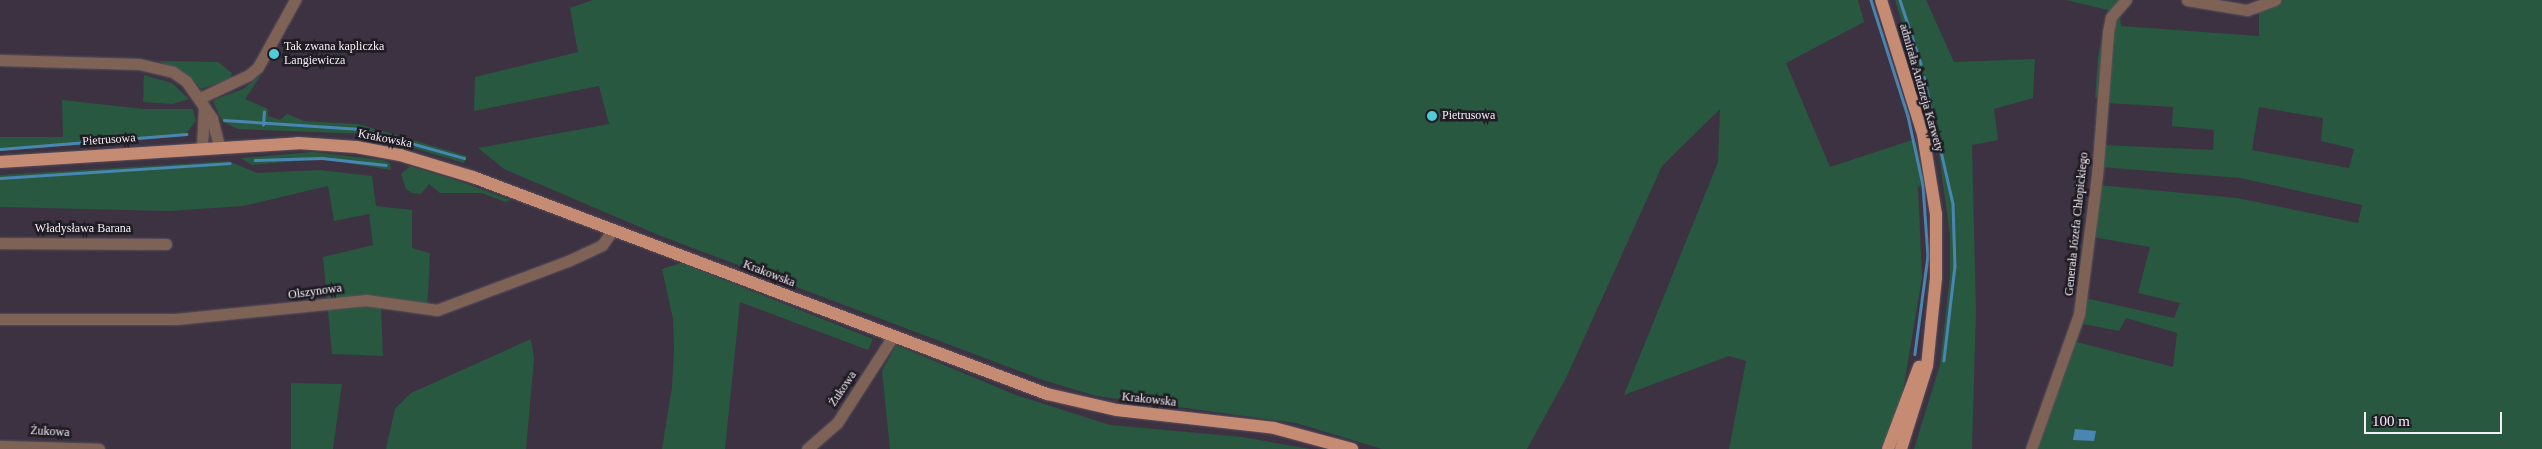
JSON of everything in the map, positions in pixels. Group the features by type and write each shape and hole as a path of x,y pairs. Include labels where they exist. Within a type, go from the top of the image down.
{"main road":[{"name":"admirała Andrzeja Karwety","path":"1881,0 1923,134 1931,174 1937,244 1930,333 1923,383 1901,449"},
{"name":"Krakowska","path":"219,146 318,144 392,154 473,177 893,336 1071,401 1117,410 1261,426 1352,449"},
{"name":"Pietrusowa","path":"0,162 219,146"},
{"name":"admirała Andrzeja Karwety","path":"1888,449 1930,333"}],"street":[{"path":"202,102 249,75 258,67 295,0"},
{"name":"Generała Józefa Chłopickiego","path":"2031,449 2079,314 2097,170 2104,56 2112,17 2126,0"},
{"path":"2187,0 2247,10 2275,0"},
{"path":"0,60 159,67 186,81 202,102 212,118 219,146"},
{"path":"202,102 202,147"},
{"name":"Olszynowa","path":"0,319 176,320 366,300 437,310 568,261 602,244 613,230"},
{"name":"Władysława Barana","path":"0,243 117,241 166,244"},
{"name":"Żukowa","path":"807,449 837,423 893,336"},
{"name":"Żukowa","path":"0,446 99,449"}],"green space":[{"path":"593,0 1858,0 1864,22 1786,63 1830,167 1915,139 1925,184 1918,187 1922,277 1900,409 1881,449 1729,449 1746,361 1729,356 1624,395 1718,162 1720,109 1662,166 1566,378 1527,449 1382,449 1296,423 1096,396 1043,380 661,236 504,169 478,148 609,124 599,86 474,111 475,77 578,52 570,8"},
{"path":"1895,0 1926,0 1954,62 2035,59 2033,98 1994,109 1998,140 1972,145 1976,311 1972,449 1914,449 1940,365 1950,275 1950,235 1935,125"},
{"path":"2066,0 2119,0 2121,26 2259,36 2259,0 2542,0 2542,449 2035,449 2085,298 2174,318 2180,303 2138,293 2150,247 2092,237 2098,185 2237,198 2358,223 2362,205 2240,178 2100,167 2103,145 2213,150 2214,130 2172,126 2173,107 2107,103 2107,97 2095,98 2098,56 2108,10","holes":["2259,107 2323,118 2321,141 2354,149 2349,168 2252,150","2126,318 2177,333 2173,367 2077,342 2083,324 2119,331"]},
{"path":"159,61 218,62 232,73 230,79 201,89 191,78"},
{"path":"262,74 245,99 268,109 268,116 280,120 287,114 304,121 358,124 467,156 464,163 366,134 238,129 223,122 213,102 216,99 243,89"},
{"path":"144,75 172,83 189,99 173,104 143,102"},
{"path":"62,100 144,109 193,109 196,121 184,136 0,151 0,137 63,137"},
{"path":"313,152 383,160 390,163 391,170 320,159 252,165 241,158"},
{"path":"228,161 257,173 319,170 372,176 376,206 412,210 412,248 430,253 427,313 381,307 383,356 332,354 323,257 373,245 369,214 334,221 328,186 243,206 170,211 0,207 0,175"},
{"path":"410,166 511,200 505,202 482,193 440,193 429,184 421,194 412,193 406,189 401,174"},
{"path":"681,263 873,339 868,350 740,302 725,449 662,449 672,387 674,348 673,319 662,269"},
{"path":"531,339 534,359 526,449 386,449 395,409 411,393"},
{"path":"896,345 1016,395 1110,425 1242,437 1310,449 890,449 882,371"},
{"path":"291,383 342,384 333,449 291,449"}],"water":[{"path":"2075,429 2096,431 2094,441 2073,440"}],"waterway":[{"path":"1871,0 1908,116 1923,185 1928,256 1915,354"},
{"path":"1900,0 1921,64"},
{"path":"1924,77 1953,204 1955,266 1944,360"},
{"path":"263,125 264,112"},
{"path":"224,120 361,129 464,158"},
{"path":"0,149 186,134"},
{"path":"255,160 322,158 386,165"},
{"path":"0,178 230,163"}],"place":[{"name":"Tak zwana kapliczka Langiewicza","path":"274,54"},
{"name":"Pietrusowa","path":"1432,116"}]}
